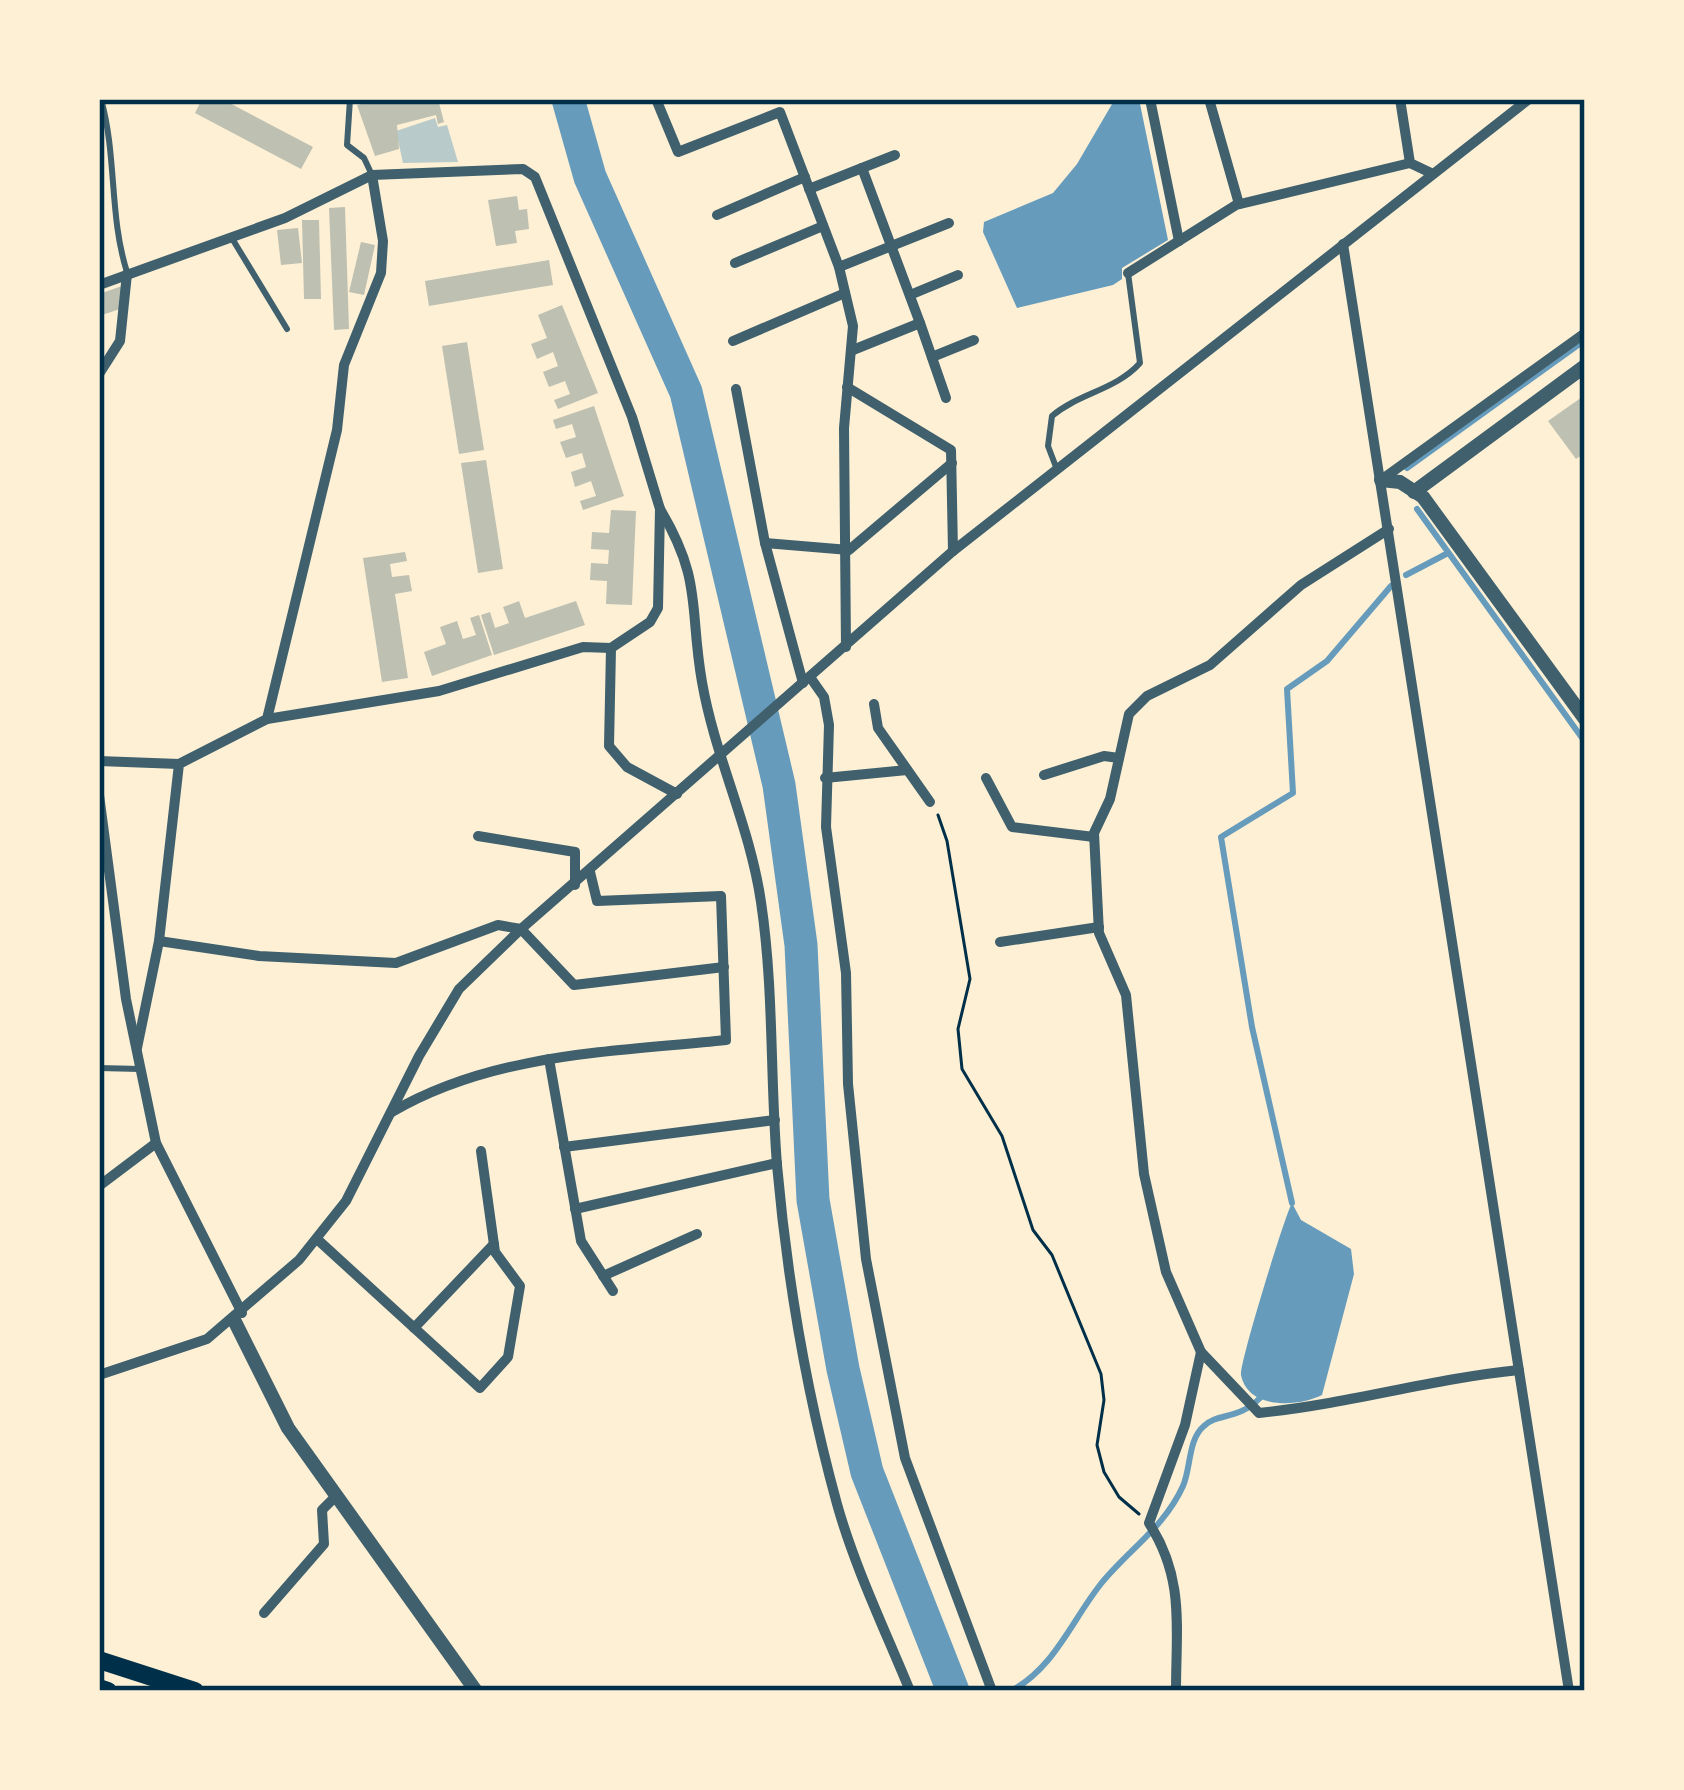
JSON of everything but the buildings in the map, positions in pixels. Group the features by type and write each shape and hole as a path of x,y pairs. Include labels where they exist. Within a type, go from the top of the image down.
{"highway":[{"path":"99,1660 195,1691"},
{"path":"99,1688 109,1691"}],"street":[{"path":"656,99 678,152 780,112 839,267 853,350 847,387 846,647"},
{"path":"1150,99 1179,241"},
{"path":"1209,99 1239,204"},
{"path":"1400,99 1411,163"},
{"path":"99,1375 207,1339 238,1317 318,1240 346,1201 459,989 521,929 952,551 1529,99"},
{"path":"717,215 895,155"},
{"path":"1127,274 1239,204 1411,163 1431,173"},
{"path":"862,168 946,398"},
{"path":"99,285 232,237 372,176 523,169 535,177 632,417 660,509 683,548 693,585 702,682 750,842 766,933 777,1163 797,1316 838,1506 910,1691"},
{"path":"267,719 337,430 344,365 381,273 383,241 372,176"},
{"path":"839,267 949,223"},
{"path":"735,262 823,226"},
{"path":"1343,244 1569,1691"},
{"path":"99,374 120,341 127,274"},
{"path":"910,295 958,275"},
{"path":"733,341 845,293"},
{"path":"853,350 920,323"},
{"path":"1381,480 1585,333"},
{"path":"932,357 974,340"},
{"path":"1414,492 1585,366"},
{"path":"847,387 952,450 952,551"},
{"path":"736,388 766,543 807,680 824,697 829,725 825,778 846,973 848,1084 866,1259 905,1458 992,1691"},
{"path":"766,543 849,550 952,463"},
{"path":"1381,480 1414,492 1585,719"},
{"path":"99,761 179,764 267,719 440,691 583,646 611,648 650,622 658,608 660,509"},
{"path":"1389,529 1301,585 1210,665 1147,696 1129,714 1094,837 1099,927 1126,995 1144,1174 1166,1272 1202,1352 1248,1404 1259,1412 1341,1405 1438,1378 1519,1370"},
{"path":"611,648 609,746 627,767 677,794"},
{"path":"874,704 878,728 930,802"},
{"path":"1044,775 1104,756 1119,758"},
{"path":"137,1048 159,941 179,764"},
{"path":"825,778 907,770"},
{"path":"986,778 1012,827 1094,837"},
{"path":"99,795 104,876 156,1143 288,1428 476,1691"},
{"path":"478,836 575,852 575,885"},
{"path":"392,1112 465,1076 549,1059 726,1040 721,896 597,901 590,872"},
{"path":"159,941 259,956 396,963 498,926 521,929 574,986 724,967"},
{"path":"1000,942 1099,927"},
{"path":"549,1059 580,1241 613,1291"},
{"path":"564,1147 775,1120"},
{"path":"99,1186 156,1143"},
{"path":"318,1240 480,1388 508,1357 520,1286 494,1244 481,1151"},
{"path":"575,1209 777,1163"},
{"path":"603,1276 697,1234"},
{"path":"414,1328 494,1244"},
{"path":"1176,1691 1176,1583 1153,1529 1202,1352"},
{"path":"264,1613 325,1544 322,1510 336,1496"}],"lane":[{"path":"100,99 113,170 114,233 127,274"},
{"path":"350,99 347,145 364,158 372,176"},
{"path":"232,237 287,329"},
{"path":"1056,467 1048,446 1052,416 1068,402 1126,378 1140,363 1127,274"},
{"path":"99,1068 140,1069"}],"path":[{"path":"930,802 947,841 970,979 958,1029 962,1069 1002,1136 1033,1230 1052,1255 1101,1374 1105,1400 1097,1445 1104,1472 1119,1497 1153,1529"}],"shaded area":[{"path":"435,118 438,127 447,125 458,162 403,163 396,131"}],"water":[{"path":"1115,99 1139,99 1168,240 1122,268 1122,279 1113,285 1017,308 983,232 984,222 1053,193 1077,164"},
{"path":"1292,1203 1301,1220 1351,1249 1354,1274 1322,1395 1275,1403 1253,1395 1241,1375"}],"waterway":[{"path":"568,99 590,177 686,392 779,785 801,945 813,1200 843,1369 867,1472 953,1691"},
{"path":"1407,468 1585,340"},
{"path":"1417,509 1585,742"},
{"path":"1406,575 1448,553"},
{"path":"1292,1203 1252,1027 1221,837 1293,793 1287,689 1327,661 1391,586"},
{"path":"1011,1691 1039,1670 1100,1585 1166,1514 1183,1486 1199,1432 1260,1398"}]}
